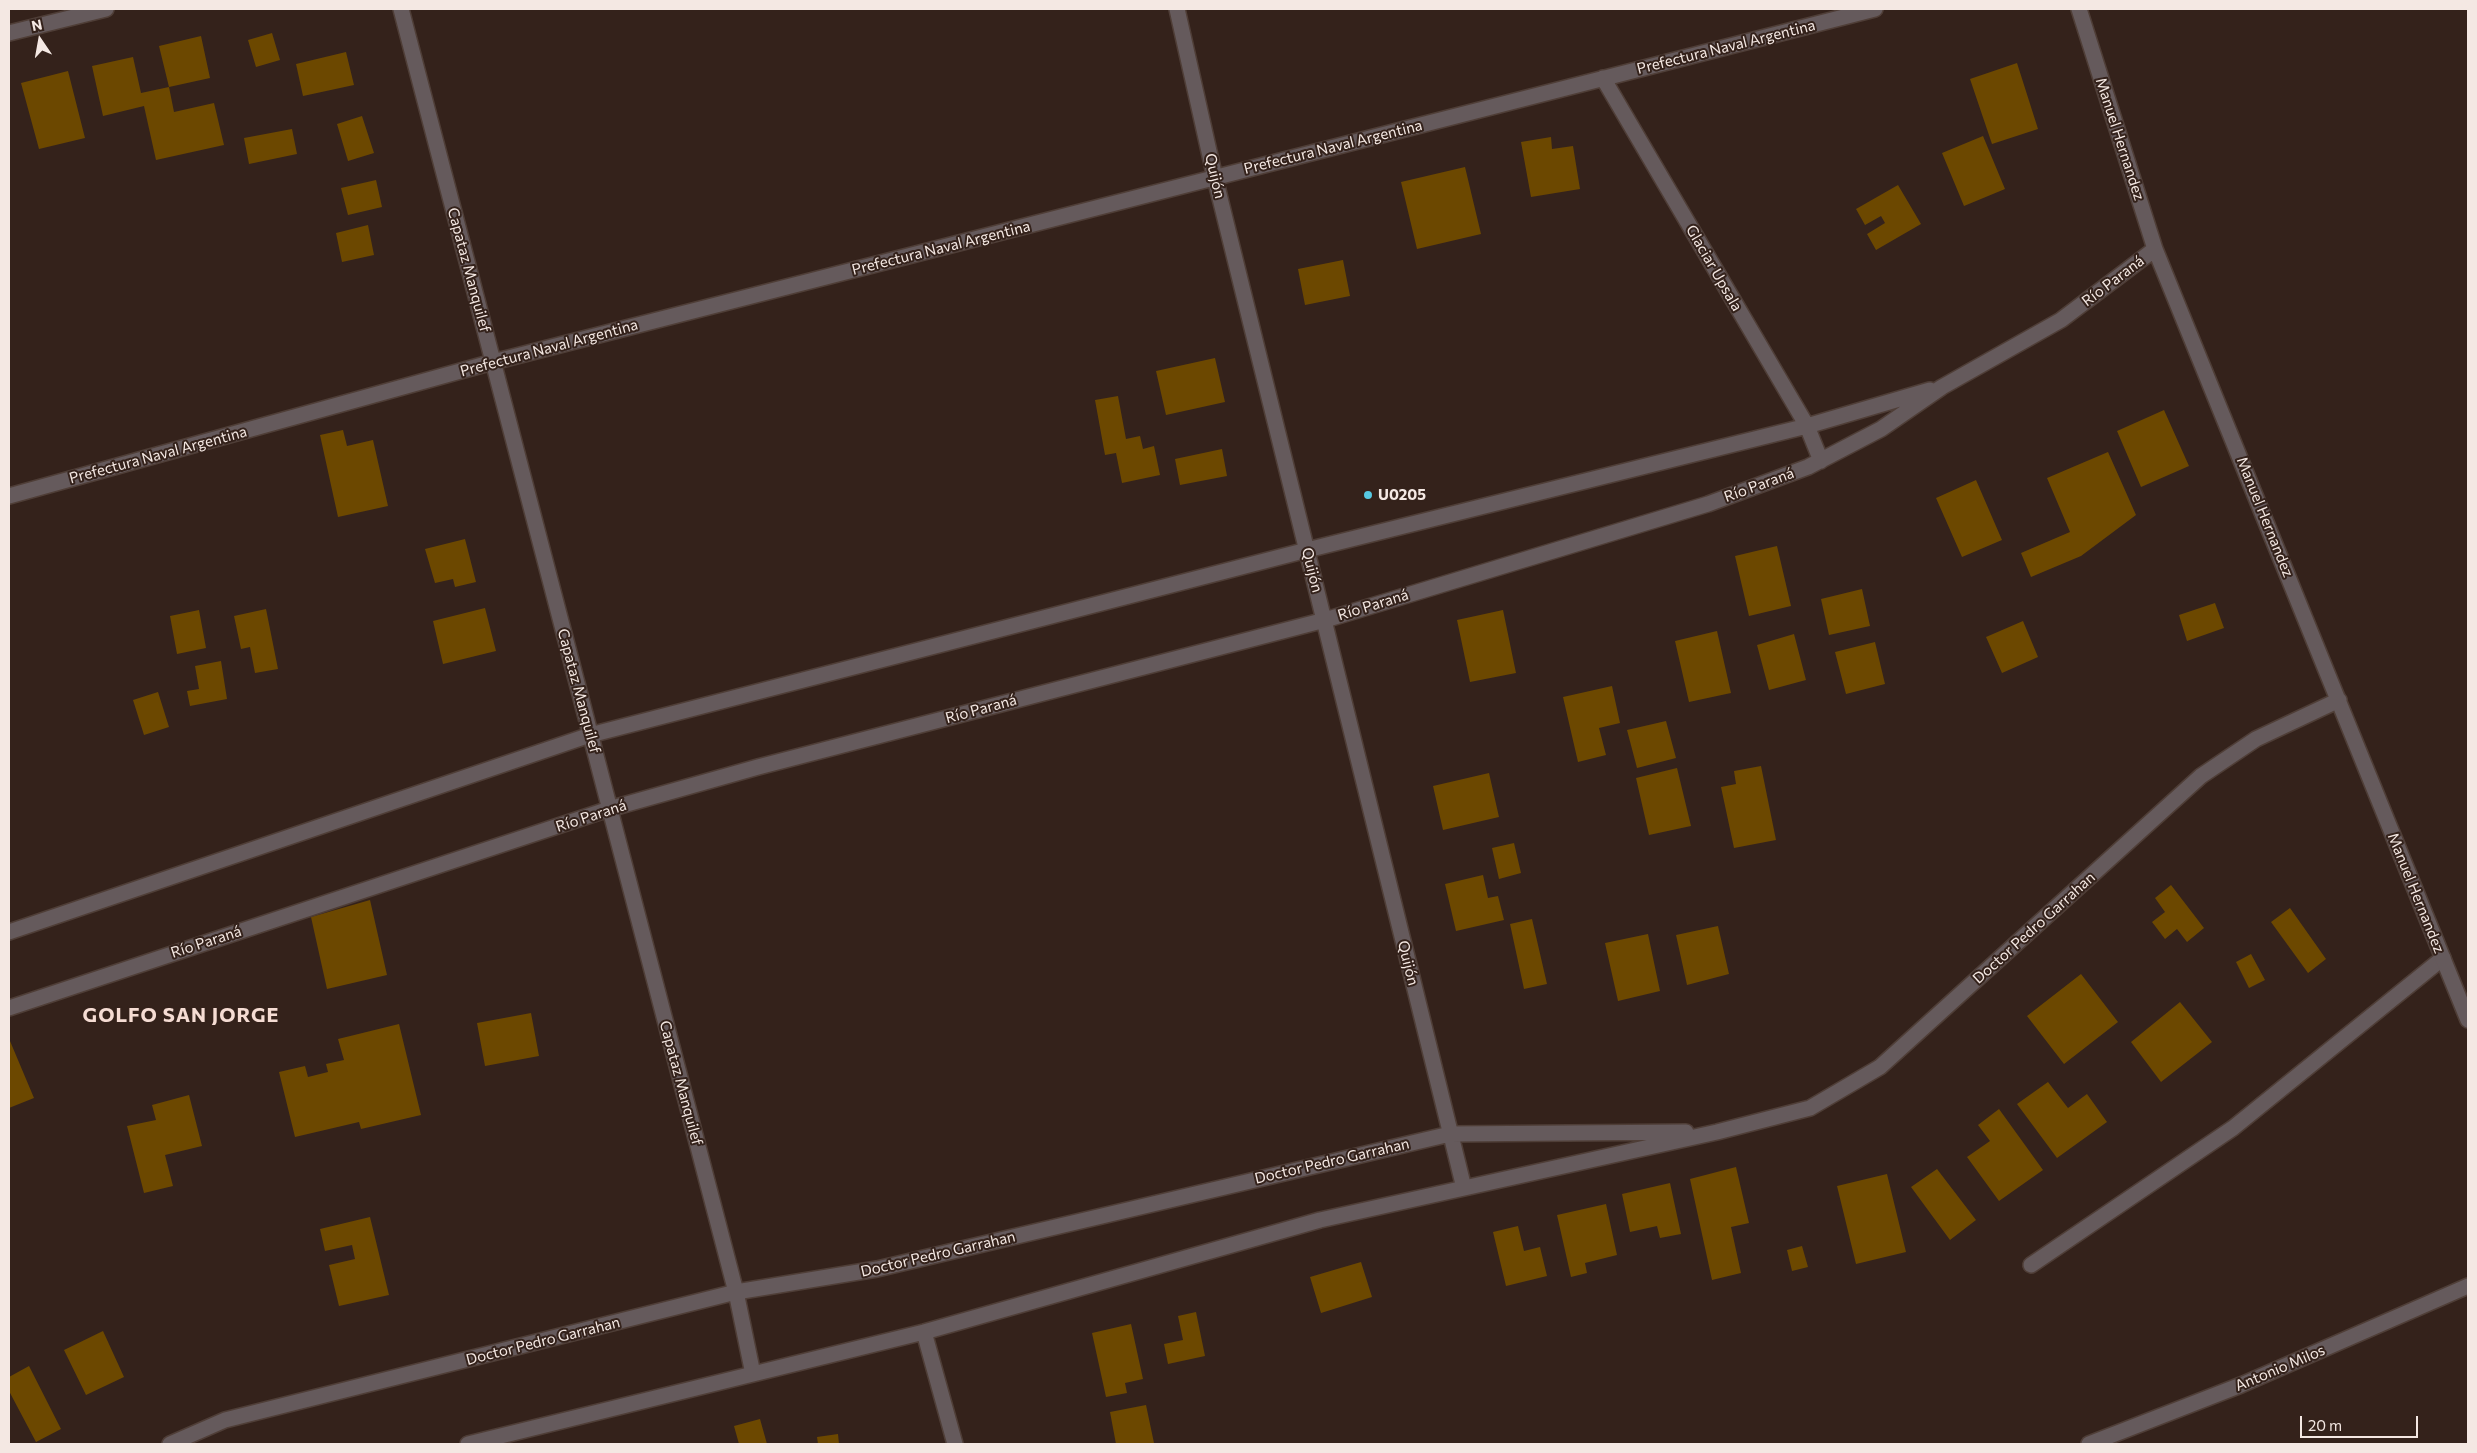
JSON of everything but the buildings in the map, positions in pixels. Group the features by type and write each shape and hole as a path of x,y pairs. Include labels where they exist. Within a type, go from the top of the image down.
{"street":[{"path":"9,30 106,9"},
{"name":"Capataz Manquilef","path":"401,9 736,1292 753,1374"},
{"name":"Quijón","path":"1177,9 1216,178 1464,1188"},
{"name":"Prefectura Naval Argentina","path":"9,496 494,362 1875,9"},
{"name":"Manuel Hernandez","path":"2079,9 2155,249 2468,1020"},
{"name":"Glaciar Upsala","path":"1603,78 1807,426 1820,461"},
{"name":"Río Paraná","path":"9,1008 609,809 758,767 1325,620 1708,504 1808,467 1881,429 1942,387 2061,320 2155,249"},
{"name":"Río Paraná","path":"9,932 590,735 1307,550 1807,426 1942,387"},
{"name":"Doctor Pedro Garrahan","path":"468,1444 924,1332 1320,1220 1717,1132 1810,1108 1880,1067 2201,776 2256,738 2339,700"},
{"path":"2031,1264 2233,1128 2443,958"},
{"name":"Doctor Pedro Garrahan","path":"170,1444 225,1420 736,1292 877,1269 1450,1134 1717,1132"},
{"name":"Antonio Milos","path":"2090,1444 2241,1385 2468,1286"},
{"path":"924,1332 955,1444"}],"place":[{"name":"U0205","path":"1368,495"}],"district":[{"name":"GOLFO SAN JORGE","path":"181,1015"}]}
